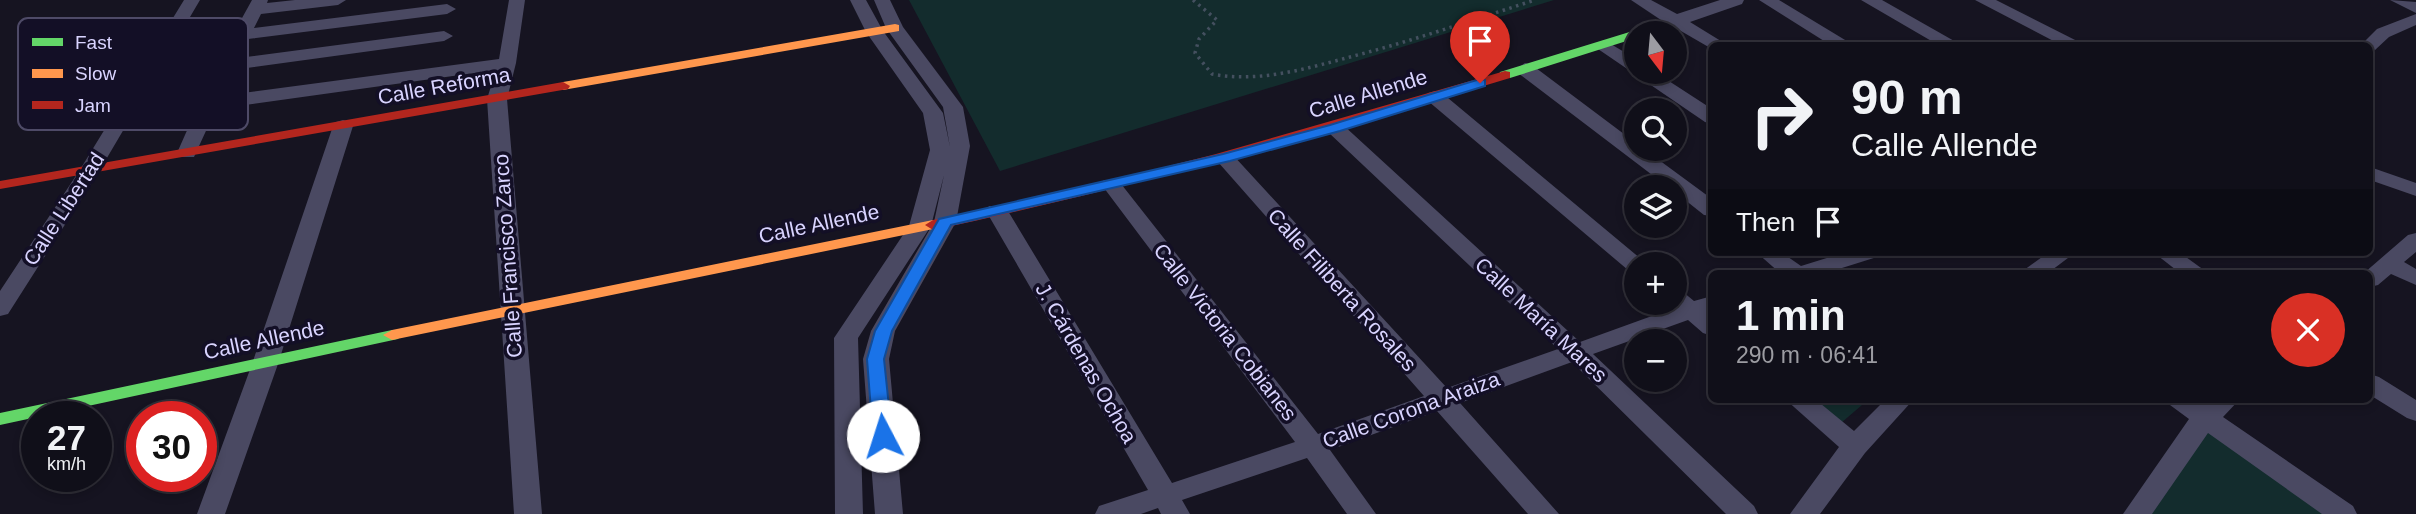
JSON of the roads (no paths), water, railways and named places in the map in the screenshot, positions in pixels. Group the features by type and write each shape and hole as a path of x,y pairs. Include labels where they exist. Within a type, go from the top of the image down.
{"street":[{"name":"Calle Libertad","path":"181,18 192,0"},
{"path":"256,5 338,0"},
{"name":"Calle Francisco Zarco","path":"517,0 507,63 496,99 528,514"},
{"path":"858,0 953,107 960,146 945,222 883,331 876,359 890,514"},
{"path":"849,514 846,338 920,226 940,150 933,113 885,30 882,0"},
{"path":"1639,0 1714,42"},
{"name":"Calle Allende","path":"1675,21 1736,0"},
{"path":"1767,0 1839,42"},
{"path":"1868,0 1947,42"},
{"path":"1983,0 2070,42"},
{"path":"2398,0 2416,8"},
{"path":"248,34 448,4 443,36 431,74"},
{"path":"2373,42 2383,33 2416,19"},
{"name":"Calle Reforma","path":"0,185 885,30"},
{"path":"248,62 443,36"},
{"name":"Calle Allende","path":"0,419 511,310 997,211 1225,158 1335,128 1624,39"},
{"path":"1604,45 1624,59"},
{"path":"248,99 507,63"},
{"path":"1525,69 1708,207"},
{"path":"1661,84 1708,115"},
{"path":"1436,97 1624,255"},
{"path":"211,514 265,364 343,125"},
{"name":"Calle María Mares","path":"1335,128 1575,351 1744,514"},
{"name":"Calle Libertad","path":"0,309 114,130"},
{"path":"187,153 196,130"},
{"name":"Calle Filiberta Rosales","path":"1225,158 1545,514"},
{"path":"2373,174 2416,191"},
{"name":"Calle Victoria Cobianes","path":"1111,184 1313,446 1362,514"},
{"name":"J. Cárdenas Ochoa","path":"997,211 1170,505"},
{"path":"2373,277 2416,240"},
{"path":"1772,256 1790,270"},
{"path":"1812,270 1856,256"},
{"path":"2037,270 2058,256"},
{"path":"2170,256 2191,270"},
{"path":"2389,263 2416,278"},
{"path":"1692,303 1708,323"},
{"name":"Calle Corona Araiza","path":"1109,514 1170,505 1313,446 1575,351 1692,303"},
{"path":"2373,385 2416,412"},
{"path":"1803,403 1855,446"},
{"path":"1804,514 1855,446 1898,403"},
{"path":"2185,403 2343,514"},
{"path":"2137,514 2205,417 2223,403"}]}
